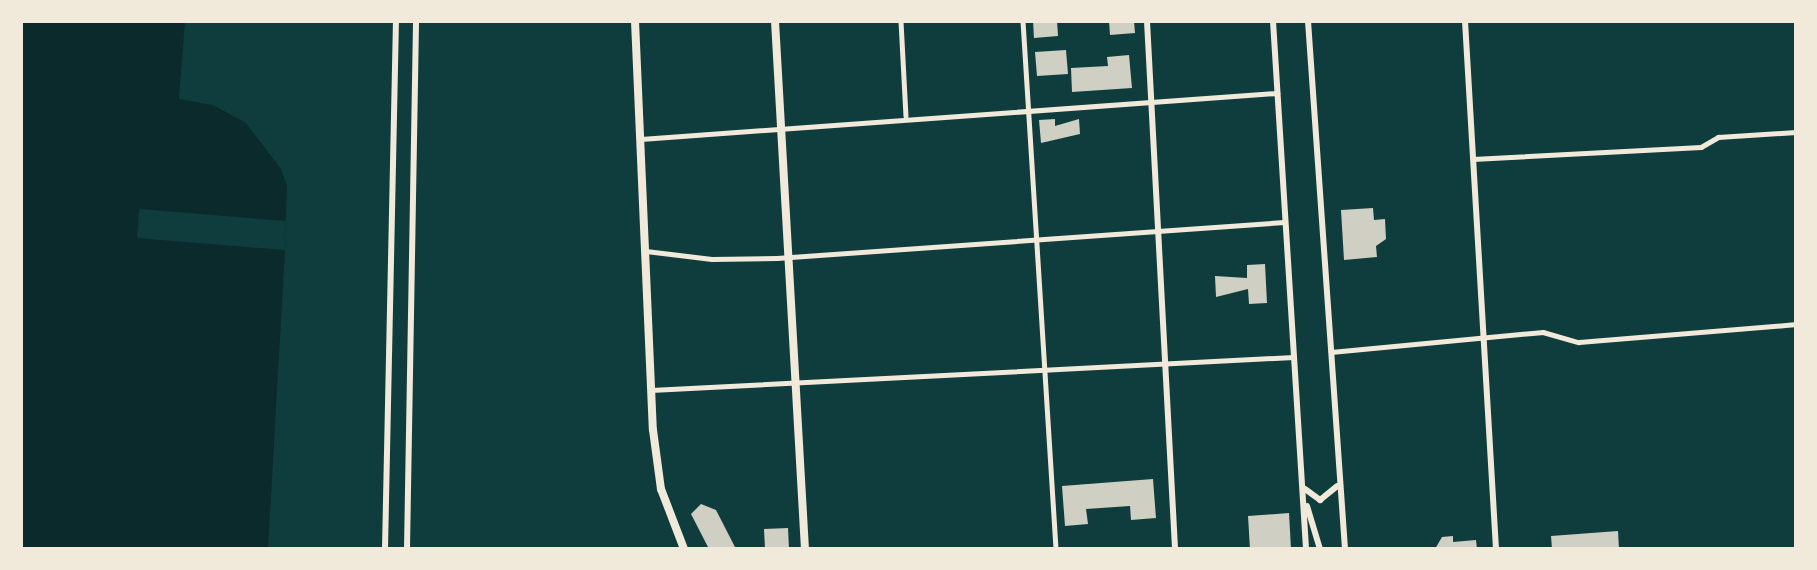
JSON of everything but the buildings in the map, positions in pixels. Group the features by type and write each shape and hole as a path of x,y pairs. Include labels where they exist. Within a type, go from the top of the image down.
{"highway":[{"path":"635,21 650,390 661,489 684,549"},
{"path":"775,21 805,549"}],"main road":[{"path":"385,549 396,21"},
{"path":"407,549 416,21"},
{"path":"1147,21 1175,549"},
{"path":"1273,21 1306,549"},
{"path":"1308,21 1345,549"},
{"path":"1465,21 1496,549"},
{"path":"1303,480 1309,496 1320,500 1334,495 1338,479"},
{"path":"1303,480 1320,549"}],"street":[{"path":"901,21 906,116"},
{"path":"1023,21 1056,549"},
{"path":"641,139 781,124 1277,93"},
{"path":"1473,159 1701,147 1718,137 1796,132"},
{"path":"646,251 712,259 789,256 1158,228 1284,222"},
{"path":"1330,352 1483,340 1543,332 1579,342 1796,324"},
{"path":"650,390 1046,373 1293,357"}],"water":[{"path":"21,21 185,21 179,99 213,105 246,123 281,169 287,186 285,250 268,549 21,549"}],"pier":[{"path":"139,209 286,221 285,250 137,238"}]}
